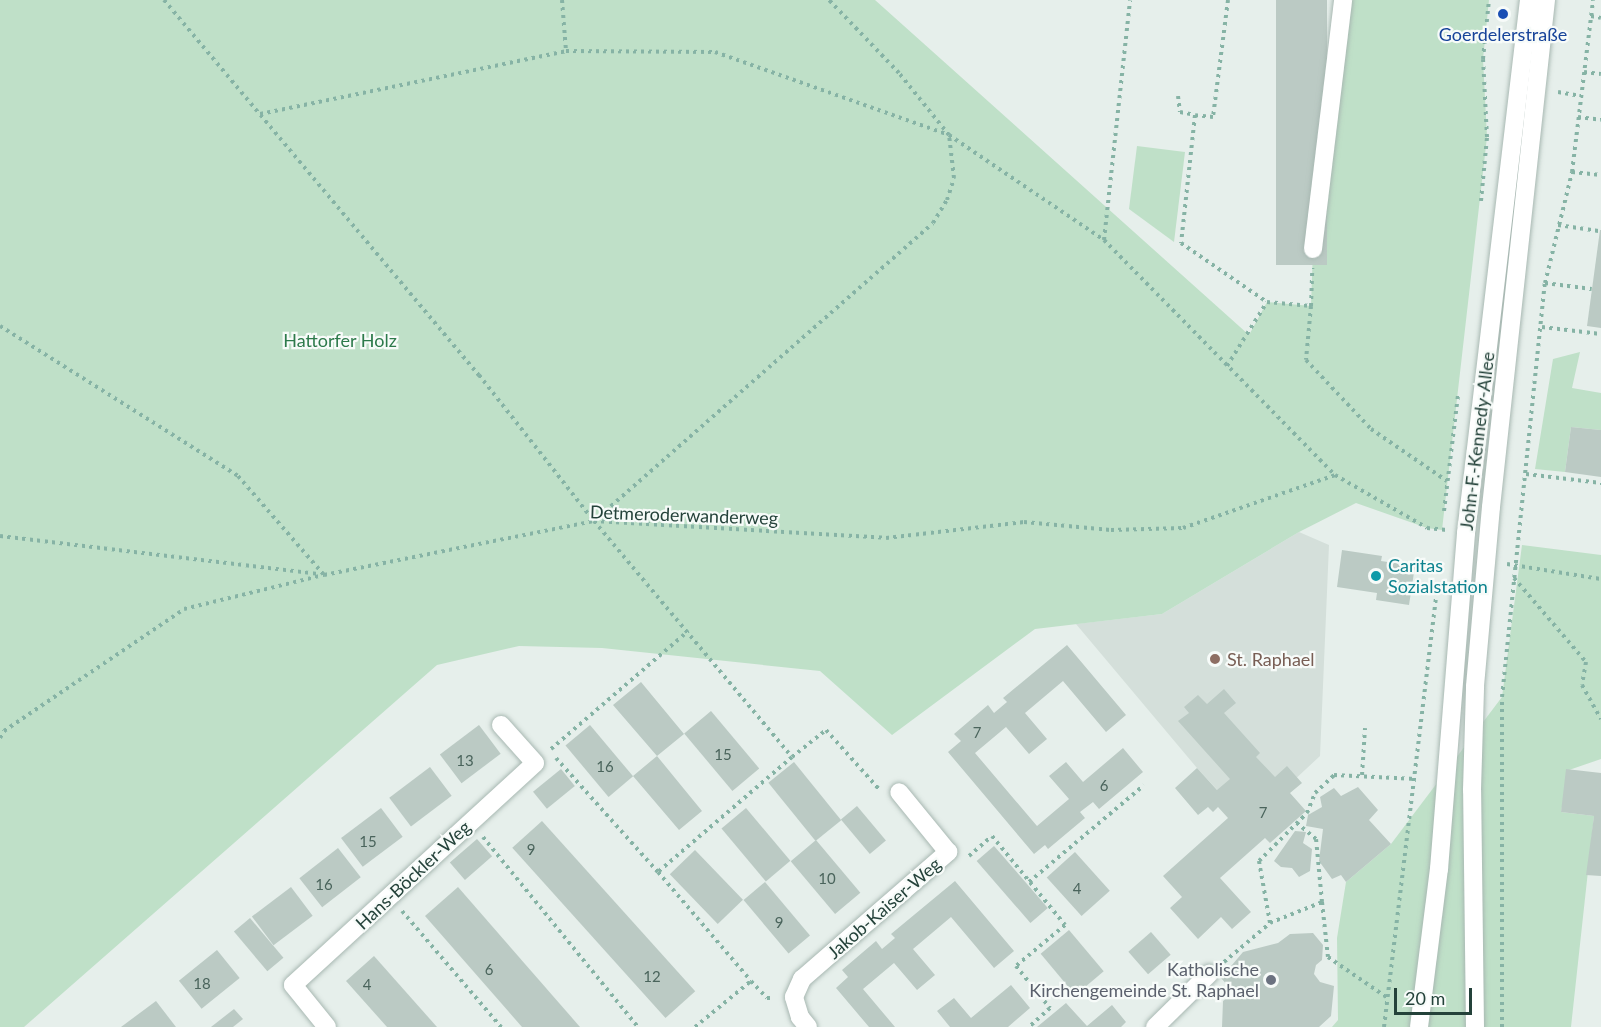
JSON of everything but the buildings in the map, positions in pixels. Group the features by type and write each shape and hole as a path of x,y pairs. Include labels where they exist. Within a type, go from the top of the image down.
{"street":[{"path":"1313,249 1343,0"},
{"name":"John-F.-Kennedy-Allee","path":"1419,1027 1439,869 1466,533 1529,0"},
{"name":"John-F.-Kennedy-Allee","path":"1475,1027 1472,790 1475,686 1491,507 1546,0"},
{"path":"1469,507 1491,507"},
{"name":"Hans-Böckler-Weg","path":"327,1027 293,986 535,763 501,725"},
{"name":"Jakob-Kaiser-Weg","path":"794,997 802,979 948,852 899,792"},
{"path":"1155,1027 1209,974"},
{"path":"794,997 800,1017 808,1027"}],"path":[{"path":"164,0 479,375 594,521 792,757"},
{"path":"562,0 566,51"},
{"path":"594,521 933,223 947,200 954,178 949,135 899,73 829,0"},
{"path":"1104,240 1130,0"},
{"path":"1178,96 1180,112 1213,117 1228,0"},
{"path":"1502,1027 1502,708 1545,283 1572,171 1593,0"},
{"path":"1591,16 1601,18"},
{"path":"260,114 566,51 715,52 949,135 1104,240 1335,476 1427,528 1466,533"},
{"path":"1584,72 1601,74"},
{"path":"1555,92 1581,96"},
{"path":"1195,115 1180,243 1267,302 1311,306"},
{"path":"1578,117 1601,120"},
{"path":"1572,171 1601,175"},
{"path":"1558,225 1599,231"},
{"path":"1313,249 1306,360 1371,429 1447,481"},
{"path":"1545,283 1592,289"},
{"path":"1227,366 1267,302"},
{"path":"0,326 238,476 324,574"},
{"path":"1542,327 1601,334"},
{"path":"1526,474 1601,483"},
{"name":"Detmeroderwanderweg","path":"0,738 4,731 184,609 324,574 594,521 886,538 1024,522 1111,530 1183,528 1335,476"},
{"path":"0,536 324,574"},
{"path":"1486,562 1601,579"},
{"path":"1514,578 1586,662 1582,685 1601,719"},
{"path":"688,631 549,750 767,998 794,997"},
{"path":"1362,775 1365,728"},
{"path":"658,872 826,730 881,792 899,792"},
{"path":"1270,923 1259,861 1307,813 1315,793 1334,776 1362,775 1416,779"},
{"path":"1029,882 1144,785"},
{"path":"471,822 638,1027"},
{"path":"1297,823 1317,839 1328,957 1389,999"},
{"path":"948,852 968,857 992,836 1065,925 1016,966 1050,1008 1029,1027"},
{"path":"390,897 501,1027"},
{"path":"1209,974 1270,923 1322,902"},
{"path":"695,1027 751,981"}],"shaded area":[{"name":"St. Raphael","path":"1299,532 1329,545 1320,756 1248,823 1197,768 1076,624 1162,614"}],"green space":[{"name":"Hattorfer Holz","path":"0,0 875,0 1249,335 1267,302 1311,306 1313,249 1343,0 1489,0 1483,59 1487,137 1442,530 1427,528 1356,503 1299,532 1162,614 1035,629 892,735 820,671 602,648 519,646 437,665 24,1027 0,1027"},
{"path":"1137,146 1185,152 1174,242 1129,209"},
{"path":"1580,352 1572,388 1601,393 1601,430 1571,427 1565,472 1535,469 1553,359"},
{"path":"1522,545 1601,555 1601,759 1569,770 1561,812 1594,816 1571,1027 1332,1027 1338,1020 1337,938 1346,882 1391,844 1502,697"}],"place":[{"name":"Goerdelerstraße","path":"1503,14"},
{"name":"Caritas Sozialstation","path":"1376,576"},
{"name":"St. Raphael","path":"1215,659"},
{"name":"Katholische Kirchengemeinde St. Raphael","path":"1271,980"}]}
